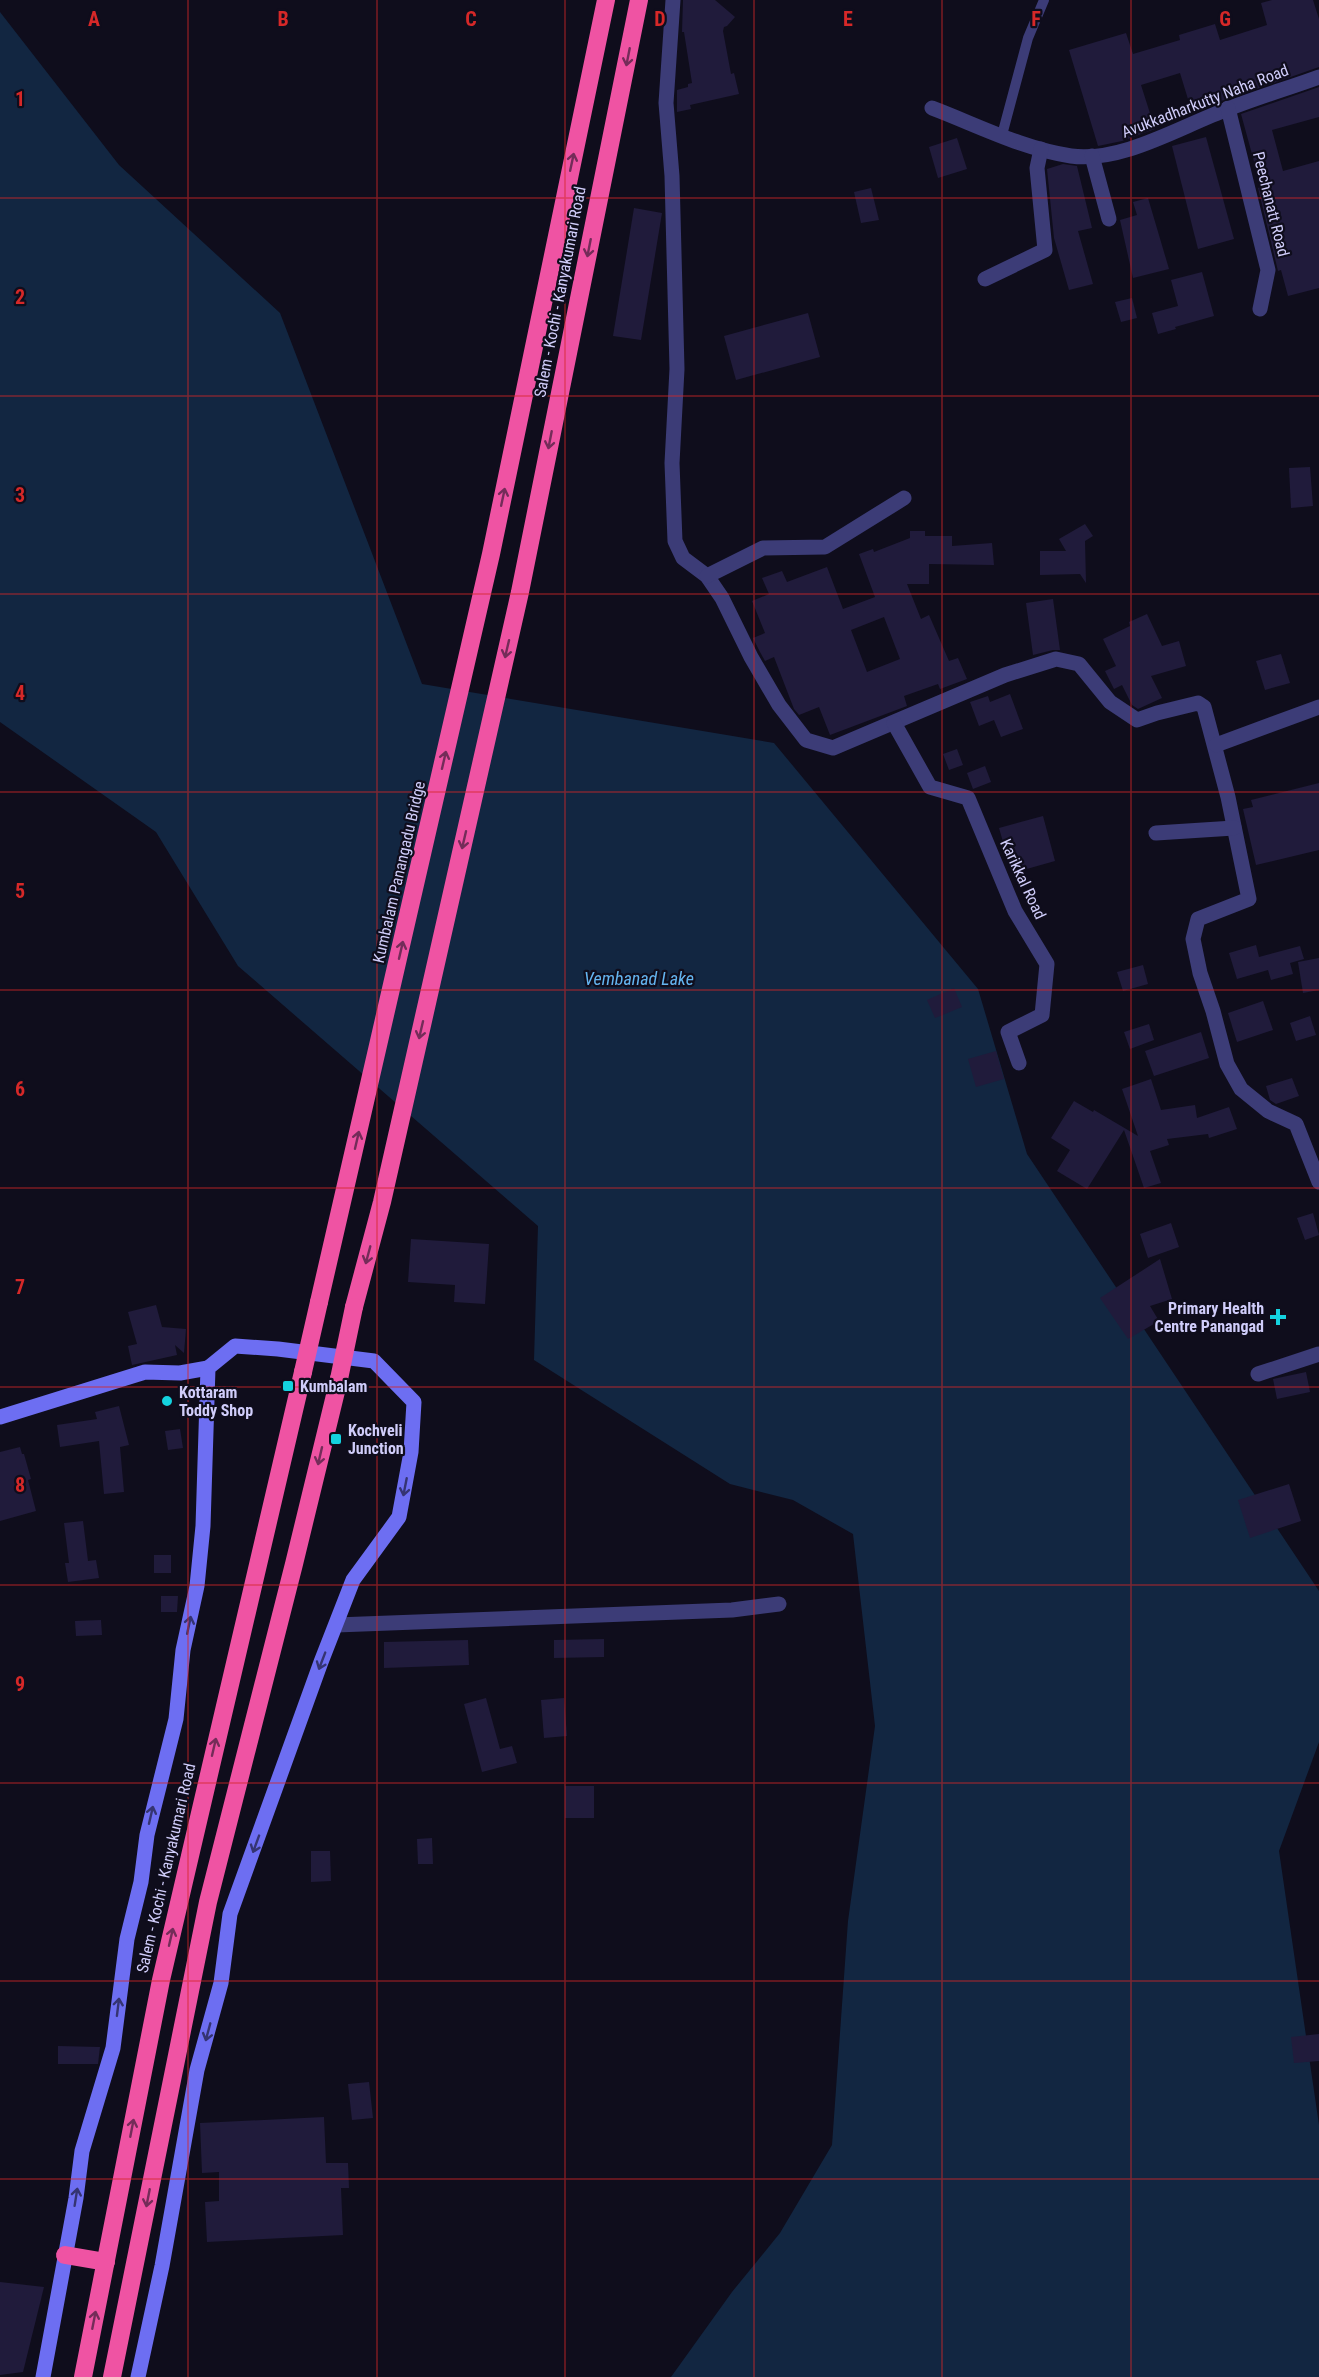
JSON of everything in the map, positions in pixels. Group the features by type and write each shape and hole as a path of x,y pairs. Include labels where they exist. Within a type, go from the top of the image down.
{"highway":[{"name":"Salem - Kochi - Kanyakumari Road","path":"491,554 606,0"},
{"name":"Salem - Kochi - Kanyakumari Road","path":"112,2377 208,1902 294,1564 354,1307 382,1202 520,592 639,0"},
{"name":"Kumbalam Panangadu Bridge","path":"319,1302 491,554"},
{"name":"Salem - Kochi - Kanyakumari Road","path":"83,2377 160,1980 319,1302"},
{"path":"66,2254 106,2262"}],"street":[{"path":"673,0 666,103 672,176 677,369 672,463 675,541 683,558 707,576 722,598 750,657 779,705 806,740 833,748 1005,675 1056,659 1079,664 1110,702 1137,720 1198,703 1204,707 1216,745 1249,899 1198,919 1193,939 1200,973 1227,1064 1241,1089 1268,1111 1296,1124 1319,1182"},
{"name":"Avukkadharkutty Naha Road","path":"932,108 1041,149 1073,156 1092,156 1121,152 1228,108 1319,77"},
{"name":"Peechanatt Road","path":"1228,108 1268,270 1260,309"},
{"path":"985,279 1046,249 1037,168 1041,149"},
{"path":"1092,156 1109,219"},
{"path":"707,576 762,548 825,547 904,498"},
{"path":"1216,745 1319,707"},
{"name":"Karikkal Road","path":"894,723 930,786 968,798 1015,911 1047,964 1042,1015 1008,1032 1019,1063"},
{"path":"1156,833 1234,828"},
{"path":"0,1417 145,1372 180,1373 208,1368 235,1346 374,1361 414,1402 411,1452 399,1517 353,1580 230,1914 221,1983 197,2070 162,2266 138,2377"},
{"path":"1258,1374 1319,1354"},
{"path":"43,2377 82,2151 113,2048 127,1939 141,1882 147,1835 176,1719 183,1650 196,1586 202,1536 208,1368"},
{"path":"336,1625 732,1610 779,1604"}],"lane":[{"path":"1002,135 1028,38 1044,0"}],"water":[{"name":"Vembanad Lake","path":"0,12 119,165 280,313 422,684 774,743 978,989 1027,1154 1319,1591 1319,1742 1279,1851 1319,2125 1319,2377 671,2377 732,2292 780,2233 832,2145 848,1921 875,1726 853,1534 793,1500 730,1484 534,1360 538,1226 238,966 156,832 0,722"}],"building":[{"path":"683,0 715,0 735,17 724,27 723,31 731,74 734,73 739,94 690,105 691,109 677,112 677,90 688,87 688,84 692,83 684,32 682,32"},
{"path":"1272,0 1313,0 1319,19 1319,67 1228,99 1191,109 1180,73 1141,85 1155,129 1122,141 1098,146 1069,50 1126,33 1133,54 1180,40 1179,35 1215,24 1220,40 1267,25 1261,3"},
{"path":"1319,87 1319,117 1272,130 1283,171 1319,161 1319,288 1288,296 1281,270 1278,271 1258,188 1261,187 1241,114"},
{"path":"1206,137 1234,239 1198,249 1172,146"},
{"path":"957,138 967,169 938,178 929,147"},
{"path":"1063,164 1077,166 1092,228 1078,231 1093,284 1069,290 1054,238 1047,169"},
{"path":"871,188 879,220 861,223 854,192"},
{"path":"1148,198 1169,269 1133,278 1120,220 1137,215 1133,202"},
{"path":"634,208 662,213 641,340 613,336"},
{"path":"1202,272 1214,316 1158,334 1152,313 1178,306 1171,280"},
{"path":"1132,298 1137,318 1121,322 1115,302"},
{"path":"808,313 820,357 736,380 724,336"},
{"path":"1310,467 1313,506 1291,508 1289,468"},
{"path":"1085,524 1093,536 1085,541 1086,583 1080,574 1040,575 1040,551 1066,551 1059,539"},
{"path":"910,531 925,531 925,536 952,536 952,546 992,543 994,565 929,564 929,584 907,584 921,619 929,615 949,661 958,658 967,679 940,689 938,684 904,696 907,706 830,735 819,707 799,715 794,709 774,657 765,661 753,638 765,633 752,601 769,594 762,578 782,571 787,582 827,567 843,609 875,597 859,554 873,549 874,552 910,538","holes":["884,617 900,659 867,672 851,630"]},
{"path":"1053,599 1060,650 1033,655 1026,603"},
{"path":"1147,614 1162,646 1179,641 1186,666 1151,676 1162,698 1138,709 1132,705 1122,685 1114,689 1105,671 1116,666 1103,639 1130,626 1129,622"},
{"path":"1281,654 1290,683 1265,690 1256,661"},
{"path":"1010,694 1023,729 1001,737 994,720 979,726 970,702 988,696 990,702"},
{"path":"957,749 963,765 949,770 943,754"},
{"path":"985,766 991,782 973,789 967,773"},
{"path":"1319,783 1319,850 1256,865 1243,809 1253,807 1251,800"},
{"path":"1043,816 1055,861 1012,873 999,828"},
{"path":"1256,945 1259,957 1300,946 1304,959 1290,963 1293,974 1271,980 1268,970 1237,979 1229,953"},
{"path":"1319,958 1319,990 1303,993 1298,962"},
{"path":"1143,965 1148,984 1123,991 1117,972"},
{"path":"954,988 962,1007 935,1018 927,1000"},
{"path":"1263,1001 1273,1030 1237,1042 1228,1013"},
{"path":"1310,1016 1316,1035 1296,1041 1290,1023"},
{"path":"1149,1024 1154,1040 1130,1049 1124,1032"},
{"path":"1201,1032 1209,1058 1154,1076 1145,1051"},
{"path":"996,1051 1004,1079 976,1087 968,1059"},
{"path":"1292,1078 1299,1096 1276,1104 1270,1100 1266,1086"},
{"path":"1151,1079 1161,1110 1195,1105 1197,1118 1229,1107 1237,1129 1209,1138 1208,1134 1167,1139 1169,1145 1150,1151 1161,1183 1144,1188 1124,1130 1087,1189 1057,1171 1070,1150 1051,1138 1074,1101 1138,1136 1122,1089"},
{"path":"1313,1213 1319,1235 1305,1240 1297,1218"},
{"path":"1171,1223 1179,1247 1148,1258 1140,1234"},
{"path":"411,1239 489,1244 485,1304 454,1302 455,1285 408,1282"},
{"path":"1160,1259 1172,1299 1150,1306 1159,1321 1128,1339 1100,1298"},
{"path":"156,1305 162,1327 186,1329 184,1353 175,1345 177,1355 132,1365 128,1346 137,1344 128,1312"},
{"path":"1306,1372 1310,1392 1277,1399 1273,1379"},
{"path":"119,1406 129,1445 120,1447 124,1492 104,1494 99,1441 60,1447 57,1425 97,1419 95,1412"},
{"path":"180,1429 183,1448 168,1450 165,1431"},
{"path":"20,1447 31,1479 28,1480 36,1511 0,1521 0,1452"},
{"path":"1289,1484 1301,1521 1250,1538 1238,1500"},
{"path":"83,1521 88,1561 96,1560 99,1578 68,1582 65,1563 69,1563 64,1523"},
{"path":"154,1555 171,1555 171,1573 154,1573"},
{"path":"161,1596 178,1596 177,1612 161,1612"},
{"path":"101,1620 102,1635 76,1636 75,1621"},
{"path":"604,1639 604,1657 554,1658 554,1640"},
{"path":"468,1640 469,1665 384,1668 384,1642"},
{"path":"486,1698 500,1749 512,1746 517,1763 482,1772 464,1704"},
{"path":"564,1698 567,1736 544,1738 541,1700"},
{"path":"565,1786 594,1786 594,1818 565,1818"},
{"path":"432,1838 433,1864 418,1864 417,1839"},
{"path":"311,1851 330,1851 331,1881 311,1882"},
{"path":"1319,2034 1319,2061 1294,2063 1291,2037"},
{"path":"58,2046 100,2047 98,2064 58,2064"},
{"path":"369,2082 373,2118 352,2120 348,2084"},
{"path":"324,2117 326,2163 348,2163 349,2188 341,2188 343,2235 207,2242 205,2202 219,2201 219,2172 202,2173 200,2123"},
{"path":"0,2282 44,2287 23,2372 0,2375"}],"place":[{"name":"Primary Health Centre Panangad","path":"1278,1317"},
{"name":"Kumbalam","path":"288,1386"},
{"name":"Kottaram Toddy Shop","path":"167,1401"},
{"name":"Kochveli Junction","path":"336,1439"}]}
